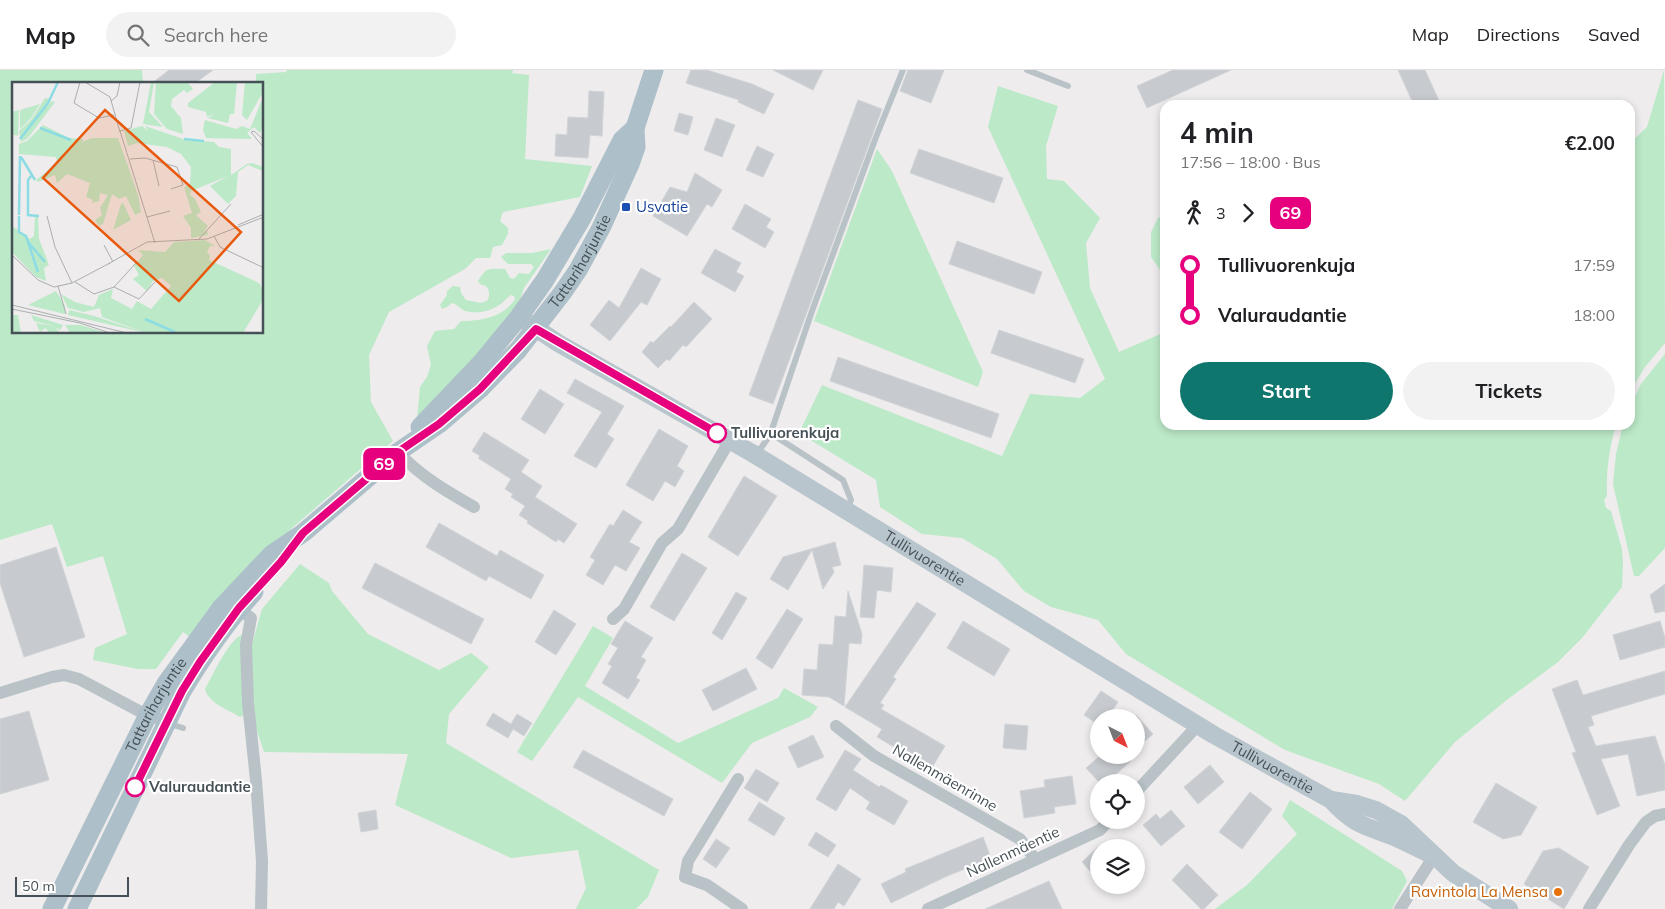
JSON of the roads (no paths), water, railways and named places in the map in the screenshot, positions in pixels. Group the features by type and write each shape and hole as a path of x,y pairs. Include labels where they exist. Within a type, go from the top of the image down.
{"main road":[{"name":"Tattariharjuntie","path":"52,909 148,715 167,682 221,608 272,554 303,533 398,452 439,424 480,389 536,329 578,270 601,228 636,146 635,128 654,70"},
{"name":"Tattariharjuntie","path":"398,452 431,414 482,362 518,317 563,254 622,140 635,128"},
{"name":"Tullivuorentie","path":"518,317 752,453 1198,725 1331,800 1345,815 1359,824 1394,837 1434,856 1453,873 1509,909"},
{"name":"Tattariharjuntie","path":"77,909 174,725 182,691 200,662 239,608 281,562 303,533"}],"street":[{"path":"613,619 624,609 662,543 678,529 730,440"},
{"path":"398,452 412,468 474,507"},
{"path":"239,608 251,618 246,645 248,703 262,860 261,909"},
{"path":"0,693 64,675 86,682 121,702 174,725"},
{"path":"1145,782 1198,725"},
{"name":"Nallenmäenrinne","path":"836,726 874,756 1020,839 1036,859"},
{"path":"738,779 688,860 685,877 707,885 742,909"},
{"path":"1589,909 1629,845 1646,822 1655,816 1665,814"},
{"name":"Nallenmäentie","path":"928,909 1101,829"},
{"path":"1400,909 1434,856"}],"lane":[{"path":"752,453 761,448 770,435 812,311 876,137 903,70"},
{"path":"1027,70 1068,86"},
{"path":"770,435 843,480 851,500 846,511"}],"place":[{"name":"Usvatie","path":"626,207"},
{"name":"Tullivuorenkuja","path":"717,433"},
{"name":"Valuraudantie","path":"135,787"},
{"name":"Ravintola La Mensa","path":"1558,892"}]}
